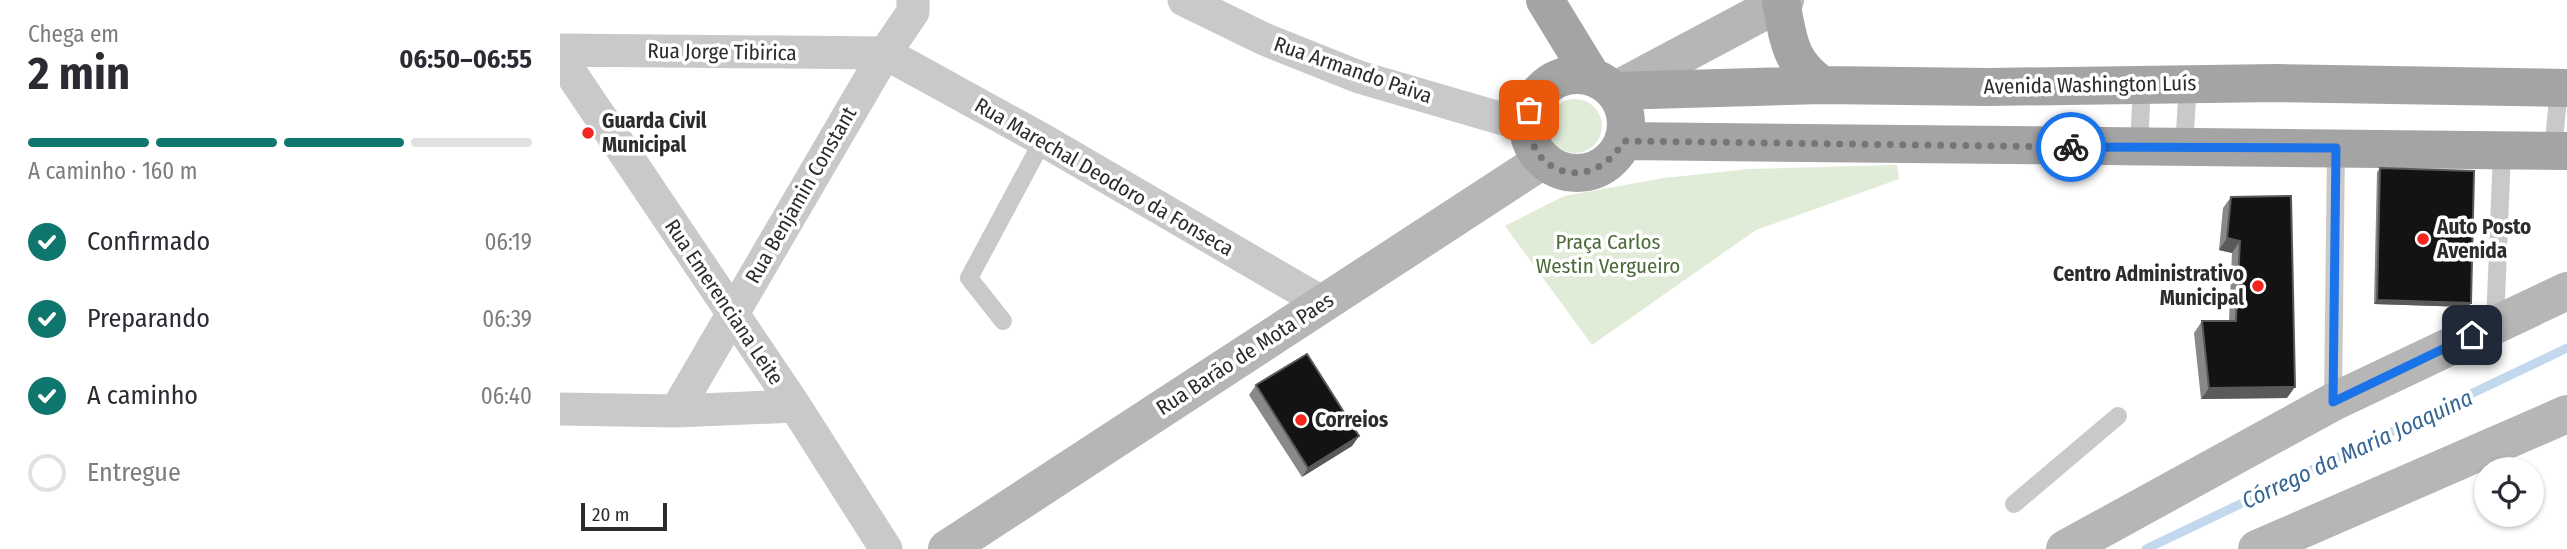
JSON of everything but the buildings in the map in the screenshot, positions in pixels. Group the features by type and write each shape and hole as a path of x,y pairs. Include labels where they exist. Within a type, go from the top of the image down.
{"main road":[{"path":"1545,0 1603,84 1626,115 1624,141 1616,155 1603,166 1588,172 1564,171 1543,160 1529,138 1527,125 1536,96 1547,84 1568,76 1603,84 1783,1 1792,56 1806,73 1822,85"},
{"name":"Avenida Washington Luís","path":"1603,84 1988,88 2188,84 2563,88"},
{"path":"1624,141 2560,151"},
{"name":"Rua Barão de Mota Paes","path":"947,549 1543,160"},
{"path":"2065,549 2333,402 2567,291"},
{"path":"2257,549 2567,414"}],"street":[{"name":"Rua Benjamin Constant","path":"676,411 885,53 913,12 913,0"},
{"name":"Rua Armando Paiva","path":"1184,0 1264,39 1359,77 1527,125"},
{"name":"Rua Jorge Tibirica","path":"560,50 885,53"},
{"name":"Rua Marechal Deodoro da Fonseca","path":"885,53 1043,140 1323,303"},
{"name":"Rua Emerenciana Leite","path":"560,57 794,405 886,549"},
{"path":"560,409 676,411 794,405"}],"lane":[{"path":"2139,147 2142,84"},
{"path":"2184,147 2188,84"},
{"path":"2560,151 2563,88"},
{"path":"1003,321 969,278 1043,140"},
{"path":"2333,402 2336,148"},
{"path":"2495,324 2502,150"},
{"path":"2014,504 2119,416"}],"green space":[{"path":"1575,99 1594,107 1602,126 1594,145 1575,153 1556,145 1548,126 1556,107"},
{"name":"Praça Carlos Westin Vergueiro","path":"1897,165 1899,179 1756,230 1592,345 1505,226 1564,196 1664,178 1749,169"}],"waterway":[{"name":"Córrego da Maria Joaquina","path":"2146,549 2567,348"}],"way so far":[{"path":"1529,110 1527,125 1535,150 1556,169 1572,173 1588,172 1603,166 1616,155 1624,141 2071,147"}],"place":[{"name":"Guarda Civil Municipal","path":"588,133"},
{"name":"Auto Posto Avenida","path":"2423,239"},
{"name":"Centro Administrativo Municipal","path":"2258,286"},
{"name":"Correios","path":"1301,420"}],"route":[{"path":"2071,147 2336,148 2333,402 2472,335"}]}
